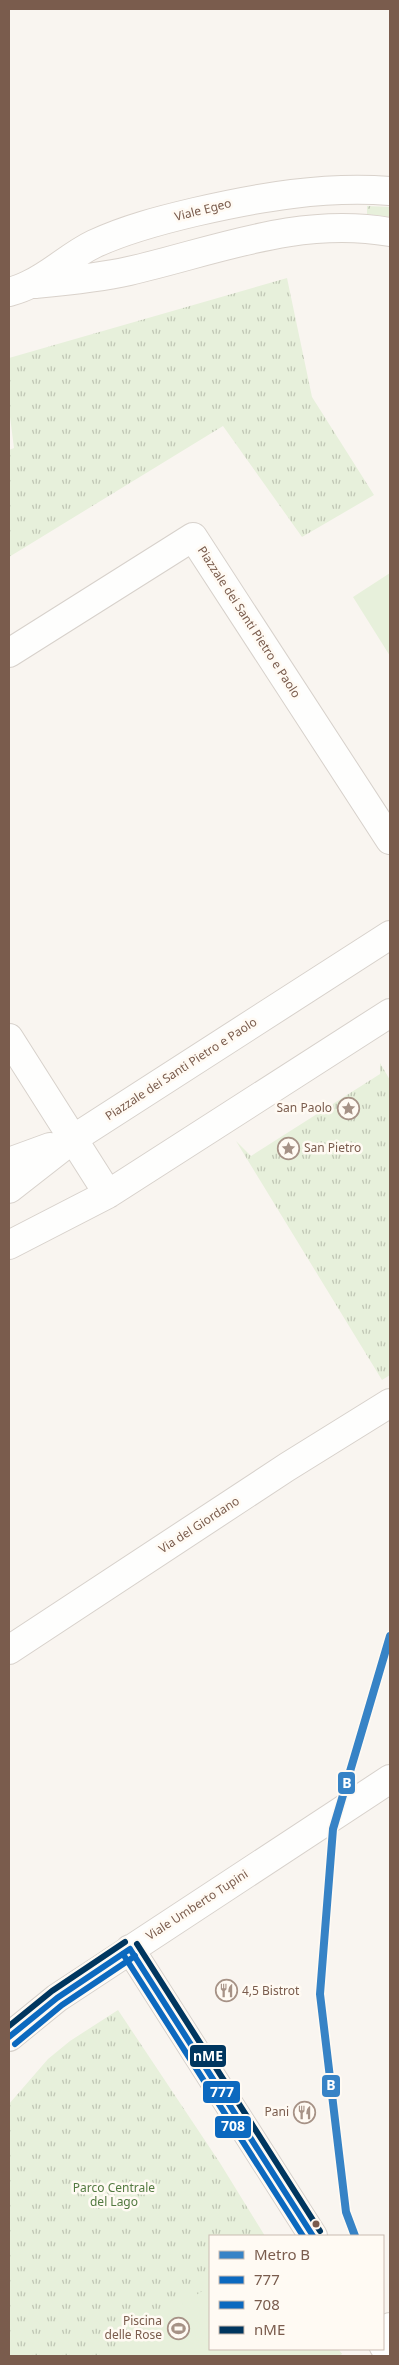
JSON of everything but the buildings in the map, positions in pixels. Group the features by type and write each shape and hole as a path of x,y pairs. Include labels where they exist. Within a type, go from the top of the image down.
{"street":[{"name":"Viale Egeo","path":"20,288 94,244 113,236 174,217 238,202 287,194 355,189 390,191"},
{"name":"Viale Egeo","path":"20,288 116,274 283,231 337,227 390,232"},
{"name":"Piazzale dei Santi Pietro e Paolo","path":"9,653 193,537 390,840"},
{"name":"Piazzale dei Santi Pietro e Paolo","path":"73,1139 390,935"},
{"path":"9,1245 108,1194 390,1013"},
{"path":"9,1038 108,1194"},
{"path":"9,1162 73,1139"},
{"path":"9,1189 73,1139"},
{"name":"Via del Giordano","path":"9,1650 287,1467 390,1402"},
{"name":"Viale Umberto Tupini","path":"9,2037 57,1998 390,1779"},
{"path":"130,1949 312,2235"}],"green space":[{"path":"367,206 390,207 390,217 367,214"},
{"path":"287,278 312,397 374,495 302,537 223,426 9,557 9,450 14,448 9,409 9,358"},
{"path":"390,573 390,656 353,597"},
{"path":"380,1063 390,1080 390,1375 382,1380 236,1141 251,1156 380,1074"},
{"name":"Parco Centrale del Lago","path":"118,2010 220,2163 264,2235 209,2235 209,2350 339,2350 342,2354 338,2356 9,2356 9,2104 48,2059 70,2041"},
{"name":"Piscina delle Rose","path":"209,2287 209,2350 339,2350 342,2354 338,2356 103,2356"}],"metro line":[{"name":"B","path":"355,2235 346,2212 320,1994 333,1829 390,1636"}],"transit line":[{"name":"nME","path":"9,2026 52,1991 125,1942"},
{"name":"nME","path":"137,1944 320,2231"},
{"name":"777","path":"130,1949 312,2235"},
{"name":"777","path":"9,2037 57,1998 130,1949"},
{"name":"708","path":"123,1954 302,2235"},
{"name":"708","path":"15,2044 62,2005 135,1956"}],"place":[{"name":"San Paolo","path":"348,1108"},
{"name":"San Pietro","path":"288,1148"},
{"name":"4,5 Bistrot","path":"226,1991"},
{"name":"Pani","path":"305,2112"},
{"name":"Piscina delle Rose","path":"178,2328"}]}
